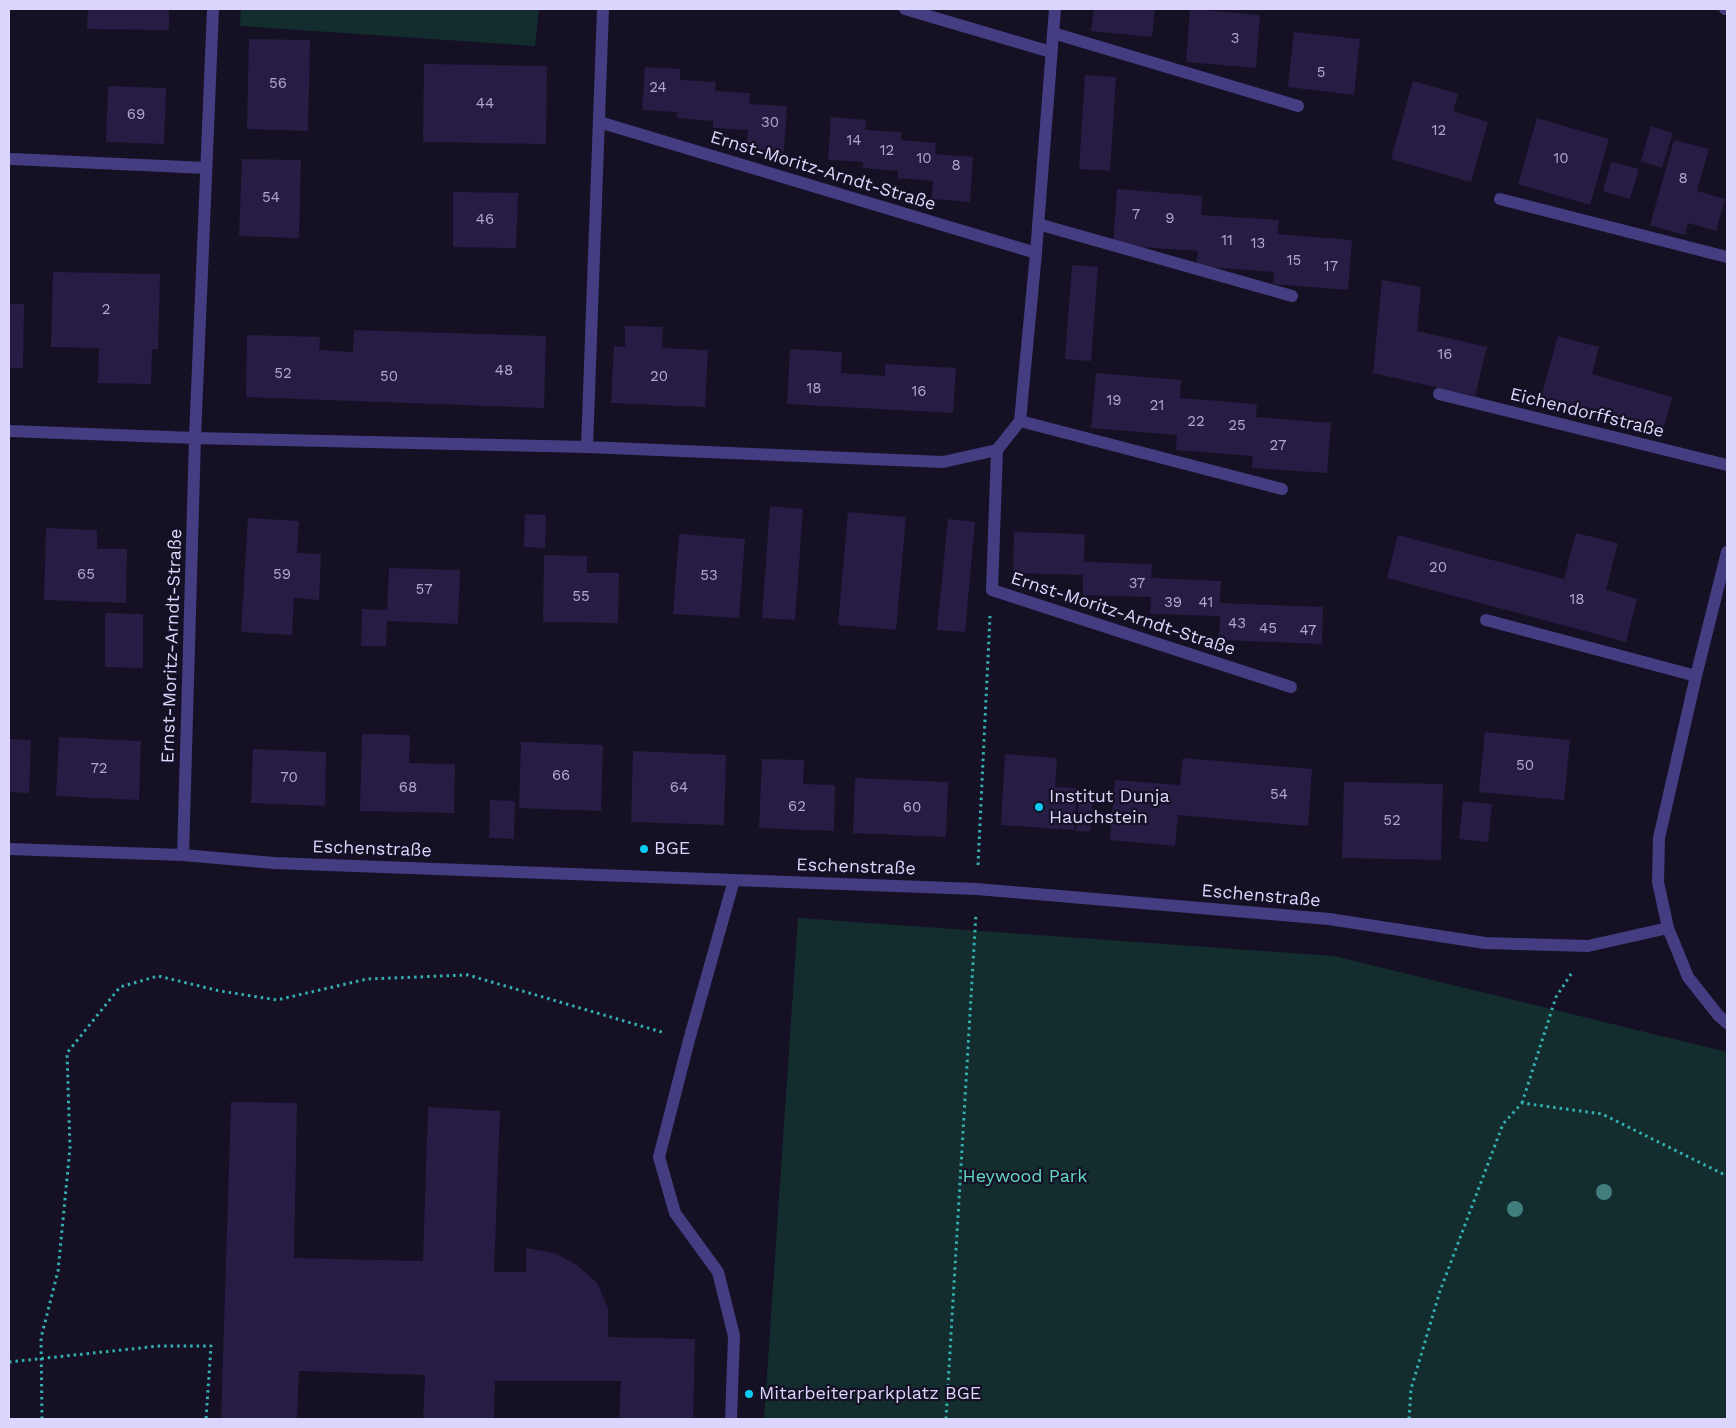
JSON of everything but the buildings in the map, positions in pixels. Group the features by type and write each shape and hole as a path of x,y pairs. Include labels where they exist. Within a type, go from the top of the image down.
{"street":[{"name":"Ernst-Moritz-Arndt-Straße","path":"183,855 195,438 213,9"},
{"path":"587,447 603,9"},
{"path":"905,9 1051,52"},
{"path":"9,431 195,438 587,447 943,462 997,450 1020,421 1036,253 1055,9"},
{"path":"1053,33 1298,106"},
{"name":"Ernst-Moritz-Arndt-Straße","path":"599,122 1036,253"},
{"path":"12,159 206,168"},
{"path":"1500,199 1727,257"},
{"path":"1038,224 1292,296"},
{"name":"Eichendorffstraße","path":"1439,394 1727,465"},
{"path":"1020,421 1282,489"},
{"name":"Ernst-Moritz-Arndt-Straße","path":"997,450 992,590 1291,686"},
{"path":"1727,552 1658,838 1658,882 1668,928 1688,977 1718,1015 1727,1023"},
{"path":"1486,620 1696,676"},
{"name":"Eschenstraße","path":"9,849 183,855 274,863 977,889 1329,919 1485,943 1588,946 1668,928"},
{"path":"731,1419 734,1336 718,1272 675,1212 659,1157 689,1040 734,880"}],"path":[{"path":"946,1419 977,889 992,590"},
{"path":"1409,1419 1411,1389 1440,1291 1503,1124 1522,1102 1556,997 1588,946"},
{"path":"42,1419 41,1338 58,1271 70,1148 67,1053 120,986 158,976 220,991 277,1000 367,979 468,975 689,1040"},
{"path":"1522,1102 1602,1114 1727,1176"},
{"path":"9,1362 159,1346 210,1346 206,1419"}],"green space":[{"path":"241,9 539,9 535,46 240,26"},
{"name":"Heywood Park","path":"798,918 1334,956 1727,1052 1727,1419 764,1419"}],"place":[{"name":"Institut Dunja Hauchstein","path":"1039,807"},
{"name":"BGE","path":"644,849"},
{"name":"Mitarbeiterparkplatz BGE","path":"749,1394"}]}
